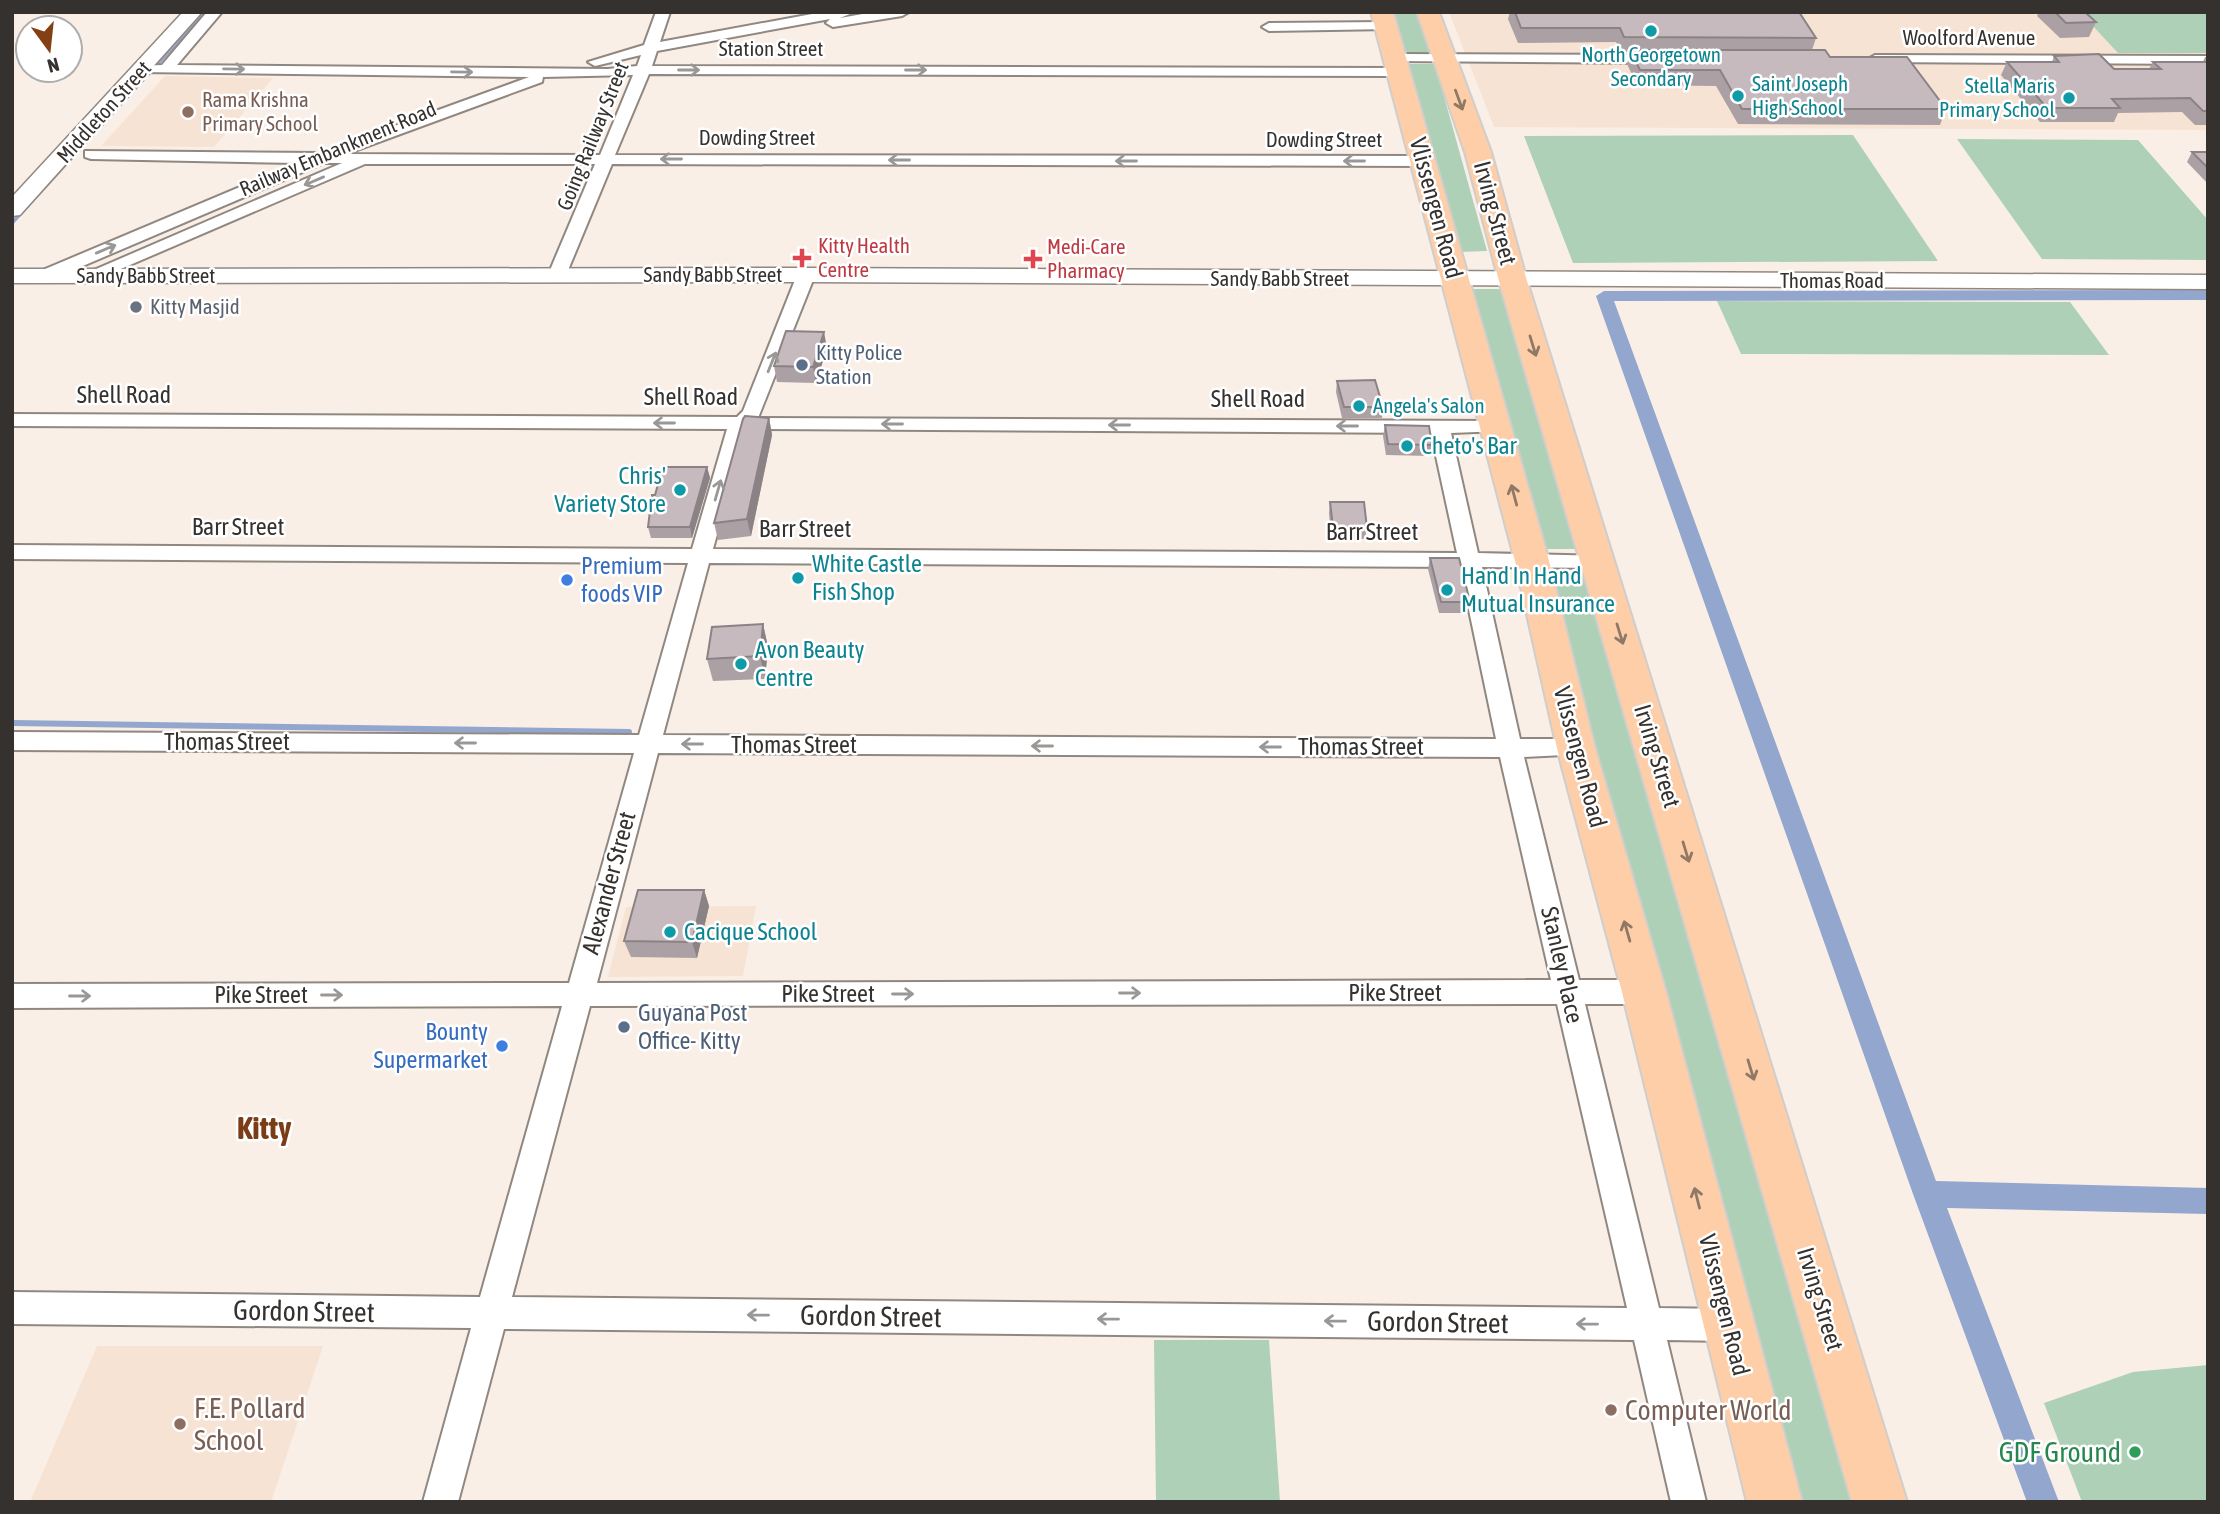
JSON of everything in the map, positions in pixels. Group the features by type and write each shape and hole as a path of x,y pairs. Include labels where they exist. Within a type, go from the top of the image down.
{"main road":[{"name":"Irving Street","path":"1429,12 1478,152 1513,281 1880,1502"},
{"name":"Vlissengen Road","path":"1384,19 1532,561 1576,748 1644,992 1774,1502"}],"street":[{"name":"Middleton Street","path":"12,210 144,69 193,12"},
{"path":"166,69 215,12"},
{"name":"Going Railway Street","path":"557,275 647,59 663,12"},
{"path":"44,276 322,158 439,112 848,12"},
{"path":"773,29 902,12"},
{"path":"1269,27 1384,19"},
{"path":"1397,65 1443,58 1680,59"},
{"name":"Station Street","path":"608,73 647,59 1397,65"},
{"name":"Woolford Avenue","path":"1860,59 2208,60"},
{"path":"144,69 553,84"},
{"name":"Railway Embankment Road","path":"89,276 553,84 608,73"},
{"name":"Dowding Street","path":"91,154 367,159 1422,161"},
{"name":"Sandy Babb Street","path":"12,276 806,275 1456,281"},
{"name":"Alexander Street","path":"440,1502 698,555 734,434 752,412 806,275"},
{"name":"Thomas Road","path":"1456,281 2208,282"},
{"name":"Shell Road","path":"12,420 1495,427"},
{"name":"Stanley Place","path":"1440,426 1510,748 1689,1502"},
{"name":"Barr Street","path":"12,552 1470,558 1598,561"},
{"name":"Thomas Street","path":"12,741 1576,748"},
{"name":"Pike Street","path":"12,996 1644,992"},
{"name":"Gordon Street","path":"12,1308 1729,1325"}],"shaded area":[{"path":"1449,12 2208,12 2208,130 1494,127"},
{"name":"Rama Krishna Primary School","path":"165,76 273,78 214,147 101,146"},
{"path":"756,906 743,976 608,977 626,907"},
{"name":"F.E. Pollard School","path":"97,1346 323,1346 271,1502 30,1502"}],"green space":[{"path":"1391,12 1419,12 1431,54 1402,53"},
{"path":"2080,12 2208,12 2208,53 2118,53"},
{"path":"1407,64 1435,64 1487,251 1459,252"},
{"path":"1853,135 1938,261 1573,263 1524,136"},
{"path":"1957,139 2138,140 2208,220 2208,260 2042,259"},
{"path":"1473,289 1506,289 1579,549 1543,549"},
{"path":"1717,301 2070,302 2109,355 1741,354"},
{"path":"1549,572 1588,572 1861,1502 1797,1502"},
{"path":"1154,1340 1269,1340 1280,1502 1156,1502"},
{"name":"GDF Ground","path":"2208,1365 2208,1502 2082,1502 2044,1403 2133,1372"}],"building":[{"path":"1515,12 1799,12 1816,38 1624,37 1620,28 1521,28"},
{"path":"2055,12 2085,12 2096,22 2066,23"},
{"path":"1630,50 1825,50 1830,57 1907,57 1946,109 1742,109 1720,70 1640,70"},
{"path":"2099,54 2114,69 2161,69 2153,62 2208,62 2208,111 2203,111 2190,98 2112,99 2120,108 2047,108 2007,62 2059,62 2054,56"},
{"path":"2192,152 2208,152 2208,168"},
{"path":"786,331 824,332 813,367 774,366"},
{"path":"1375,380 1383,407 1344,407 1337,381"},
{"path":"745,416 769,418 747,519 714,523 743,419"},
{"path":"1385,425 1429,426 1432,445 1388,444"},
{"path":"663,467 707,467 690,527 648,527 652,495 655,495"},
{"path":"1330,502 1364,502 1367,528 1333,527"},
{"name":"Hand In Hand Mutual Insurance","path":"1430,558 1459,558 1470,602 1441,602"},
{"path":"763,624 760,656 707,659 712,627"},
{"path":"638,890 704,890 692,942 624,941"}],"waterway":[{"path":"12,223 205,12"},
{"path":"1927,1194 1604,296 2208,295"},
{"path":"12,723 629,732"},
{"path":"1927,1194 2208,1201"},
{"path":"1927,1194 2043,1502"}],"place":[{"name":"North Georgetown Secondary","path":"1651,31"},
{"name":"Saint Joseph High School","path":"1738,96"},
{"name":"Stella Maris Primary School","path":"2069,98"},
{"name":"Rama Krishna Primary School","path":"188,112"},
{"name":"Kitty Health Centre","path":"802,258"},
{"name":"Medi-Care Pharmacy","path":"1033,259"},
{"name":"Kitty Masjid","path":"136,307"},
{"name":"Kitty Police Station","path":"802,365"},
{"name":"Angela's Salon","path":"1359,406"},
{"name":"Cheto's Bar","path":"1407,446"},
{"name":"Chris' Variety Store","path":"680,490"},
{"name":"White Castle Fish Shop","path":"798,578"},
{"name":"Premium foods VIP","path":"567,580"},
{"name":"Hand In Hand Mutual Insurance","path":"1447,590"},
{"name":"Avon Beauty Centre","path":"741,664"},
{"name":"Cacique School","path":"670,932"},
{"name":"Guyana Post Office- Kitty","path":"624,1027"},
{"name":"Bounty Supermarket","path":"502,1046"},
{"name":"Computer World","path":"1611,1410"},
{"name":"F.E. Pollard School","path":"180,1424"},
{"name":"GDF Ground","path":"2135,1452"}],"district":[{"name":"Kitty","path":"264,1128"}]}
